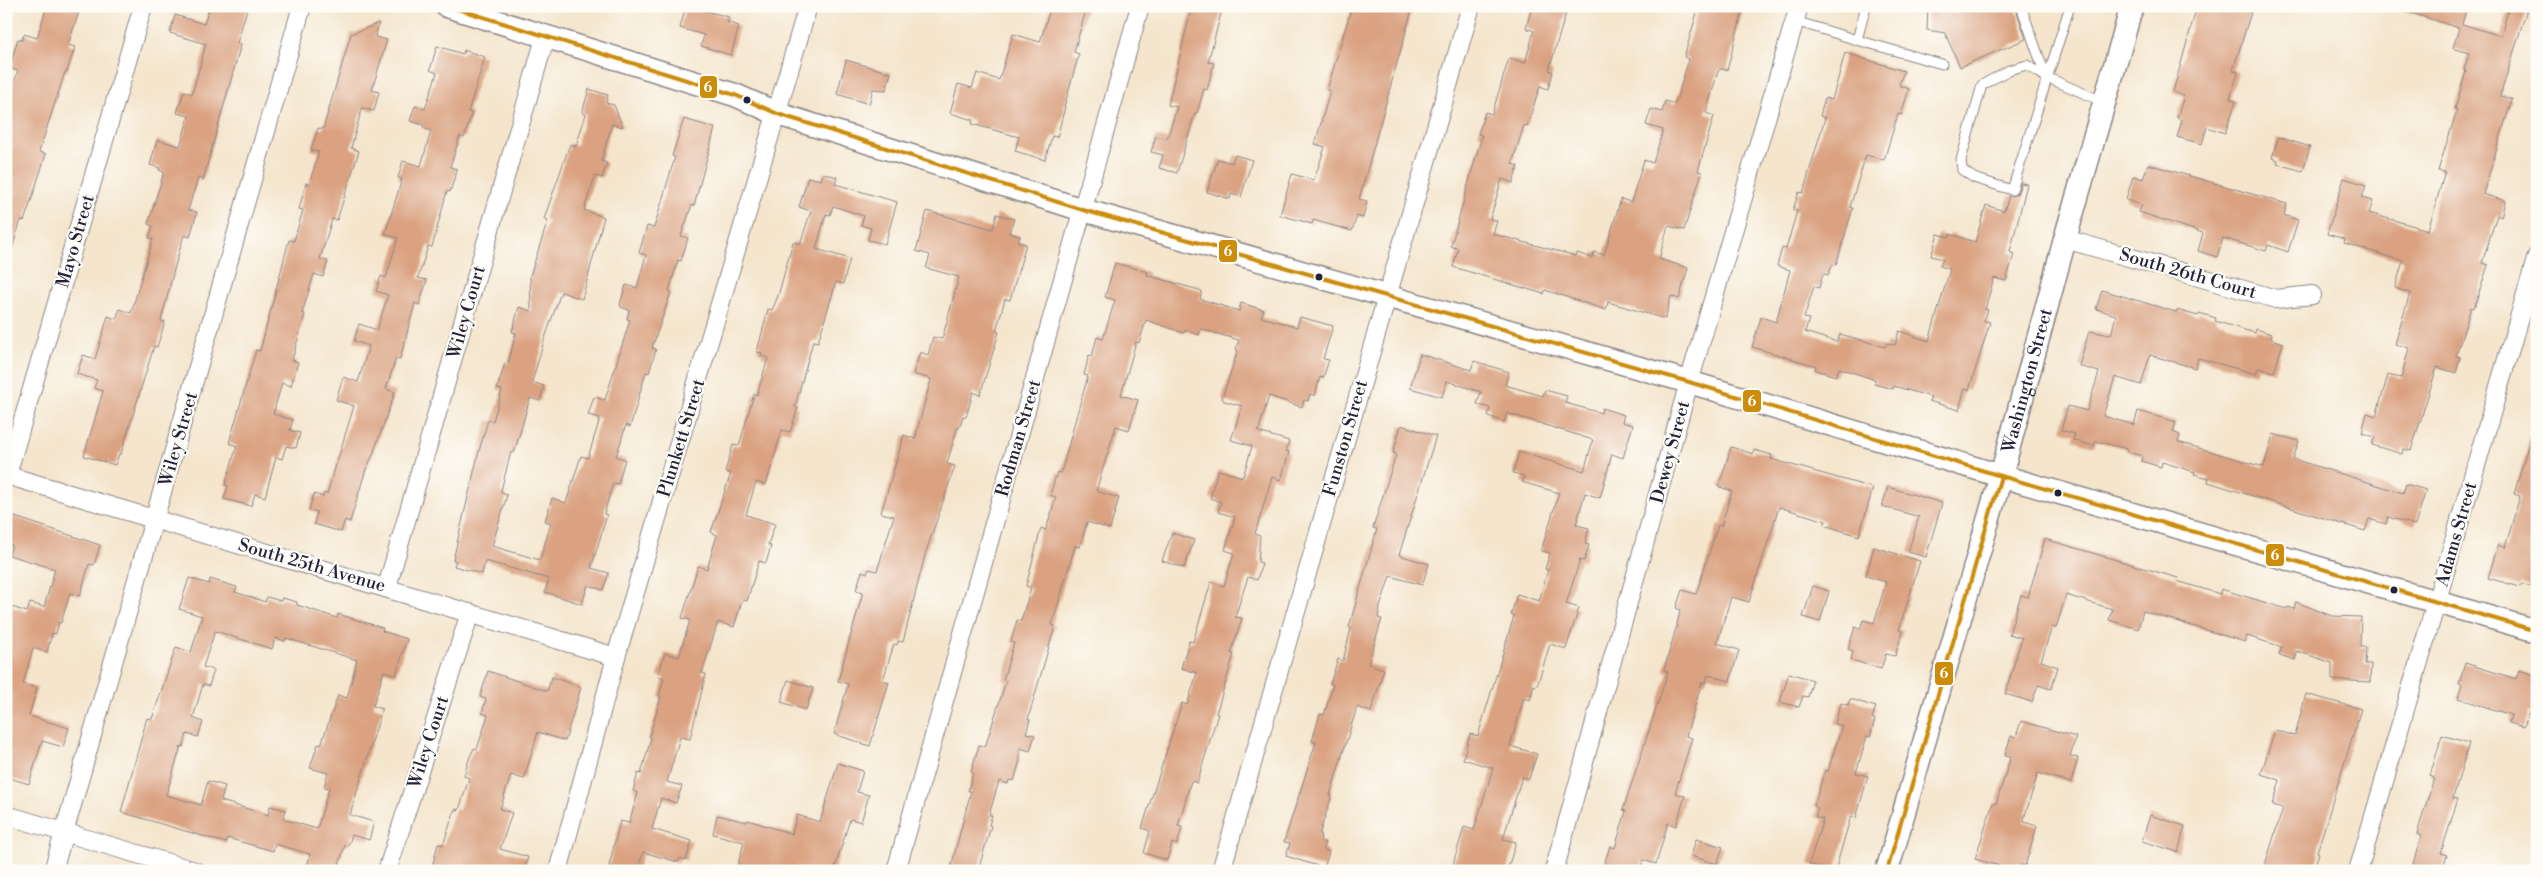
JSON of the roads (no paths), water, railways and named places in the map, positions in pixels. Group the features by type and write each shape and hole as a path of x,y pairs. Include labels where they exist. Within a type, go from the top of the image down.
{"street":[{"name":"Mayo Street","path":"7,475 144,6"},
{"name":"Wiley Street","path":"53,871 302,6"},
{"path":"447,6 475,10 545,38 735,95 778,114 1082,210 1689,382 2001,476 2537,631"},
{"name":"Plunkett Street","path":"558,871 616,657 778,114 808,6"},
{"name":"Rodman Street","path":"896,871 1140,6"},
{"name":"Funston Street","path":"1221,871 1471,6"},
{"name":"Washington Street","path":"1887,871 2001,476 2065,239 2132,6"},
{"name":"Dewey Street","path":"1554,871 1689,382 1797,14"},
{"name":"Wiley Court","path":"387,587 545,38"},
{"name":"South 26th Court","path":"2065,239 2276,298 2312,294"},
{"name":"Adams Street","path":"2358,871 2537,256"},
{"name":"South 25th Avenue","path":"7,475 616,657"},
{"name":"Wiley Court","path":"387,871 470,613"},
{"path":"6,815 195,871"}],"lane":[{"path":"1857,40 1866,6"},
{"path":"2020,6 2046,77"},
{"path":"2070,6 2046,77 2012,190 1974,178 1962,170 1961,160 1982,85 2009,70 2027,66 2046,77 2104,102"},
{"path":"1797,14 1857,40 1942,64"}]}
